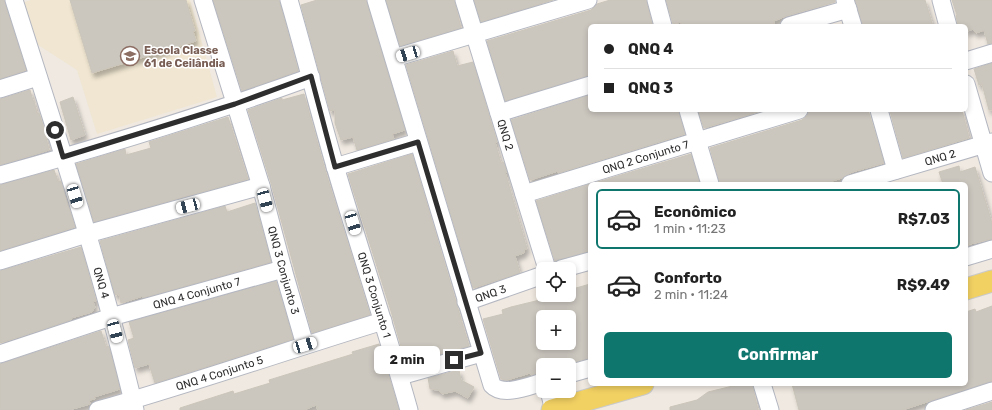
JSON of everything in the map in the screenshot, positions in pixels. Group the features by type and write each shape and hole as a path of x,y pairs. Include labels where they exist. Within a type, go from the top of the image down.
{"main road":[{"path":"968,288 992,281"},
{"path":"553,410 636,386"}],"street":[{"path":"0,3 13,0"},
{"name":"QNQ 4","path":"13,0 87,234 134,405"},
{"name":"QNQ 3 Conjunto 3","path":"203,0 261,186 305,345"},
{"name":"QNQ 3 Conjunto 1","path":"288,0 311,76 335,167 400,376"},
{"path":"376,0 466,302"},
{"name":"QNQ 2","path":"464,0 545,262"},
{"path":"394,58 588,0"},
{"path":"656,0 662,24"},
{"path":"941,0 947,24"},
{"path":"794,24 847,4 852,24"},
{"path":"968,60 992,53"},
{"path":"0,175 235,104 311,76"},
{"path":"0,88 38,77"},
{"path":"499,113 588,86"},
{"path":"968,89 988,144 992,173"},
{"path":"689,112 709,182"},
{"name":"QNQ 2 Conjunto 7","path":"524,194 793,112"},
{"path":"880,112 896,170"},
{"path":"335,167 418,142"},
{"name":"QNQ 2","path":"857,182 988,144"},
{"path":"0,261 87,234 261,186"},
{"path":"968,256 992,249"},
{"path":"576,264 588,261"},
{"name":"QNQ 4 Conjunto 7","path":"0,354 111,318 283,269"},
{"name":"QNQ 3","path":"536,277 466,302 481,353 492,385 495,389 506,391 536,384"},
{"path":"305,345 383,321"},
{"name":"QNQ 4 Conjunto 5","path":"98,410 134,405 305,345"},
{"path":"409,410 400,376 481,353"},
{"path":"576,372 588,369"},
{"path":"763,386 770,410"},
{"path":"944,409 992,391"},
{"path":"550,398 553,410"}],"shaded area":[{"name":"Escola Classe 61 de Ceilândia","path":"31,0 190,0 217,97 97,134 77,70 32,41 22,3"}],"building":[{"path":"0,0 4,0 26,70 0,79"},
{"path":"70,0 186,0 195,31 193,31 196,41 92,73"},
{"path":"213,0 279,0 298,71 242,91"},
{"path":"317,0 366,0 405,130 392,134 394,139 357,150 353,137 341,140 335,123 335,110 330,111 301,5"},
{"path":"386,0 454,0 461,28 400,46"},
{"path":"474,0 553,0 481,22"},
{"path":"610,0 646,0 652,24 588,24 588,76 505,101 487,41 591,10 597,4"},
{"path":"666,0 835,0 835,2 786,16 774,21 774,24 682,24 681,22 673,24"},
{"path":"855,0 925,0 932,24 862,24"},
{"path":"952,0 992,0 992,43 988,44 984,30 976,33 973,29 968,31 968,24 958,24 957,15"},
{"path":"453,51 457,66 473,62 497,142 495,142 501,163 504,162 507,172 505,172 527,249 524,250 524,253 515,256 520,273 473,288 406,65"},
{"path":"992,63 992,110 989,110 982,84 979,85 974,69"},
{"path":"30,90 37,113 39,113 43,125 49,150 0,165 0,99"},
{"path":"304,94 325,170 370,315 312,333 271,183 248,110 282,98 282,100"},
{"path":"588,96 588,112 679,112 685,134 558,173 558,171 530,180 511,120"},
{"path":"73,97 85,135 71,140 60,102"},
{"path":"699,112 758,112 704,128"},
{"path":"808,112 869,112 884,163 852,172 842,178 829,182 719,182 710,148 802,120 807,116"},
{"path":"890,112 962,112 969,138 903,158"},
{"path":"228,117 248,179 94,222 76,164 125,149 126,155 151,148 149,142"},
{"path":"412,154 469,346 406,364 348,174"},
{"path":"691,154 699,182 598,182"},
{"path":"959,166 960,172 975,167 992,223 992,239 968,245 968,182 942,182 939,172"},
{"path":"54,170 58,181 61,181 75,227 0,251 0,185"},
{"path":"588,185 588,252 555,261 536,201"},
{"path":"255,203 271,262 121,303 119,294 115,295 100,241 225,206 227,212"},
{"path":"81,247 96,301 93,302 95,307 92,312 0,343 0,271"},
{"path":"276,281 293,339 155,383 149,364 135,368 128,340 134,338 129,322"},
{"path":"588,285 588,359 576,362 576,358 536,358 536,374 531,375 530,373 507,380 501,379 483,319 503,314 502,310 536,301 576,302 576,288"},
{"path":"992,306 992,381 902,410 799,410 793,386 968,386 968,311 975,309 976,312"},
{"path":"101,331 106,347 109,346 120,389 94,397 95,399 89,400 90,404 69,410 0,410 0,364"},
{"path":"379,344 399,410 318,410 316,405 304,410 180,410 180,408 233,391 234,394 270,383 269,380 353,354 352,352"},
{"path":"459,370 461,380 474,387 468,398 455,391 442,394 438,390 430,389 428,378"},
{"path":"733,386 752,386 758,410 670,410 670,407 697,400 708,392"},
{"path":"992,402 992,410 966,410"}],"place":[{"name":"Escola Classe 61 de Ceilândia","path":"130,56"}],"route":[{"path":"55,130 63,157 235,104 311,76 335,167 418,142 481,353 454,360"}]}
